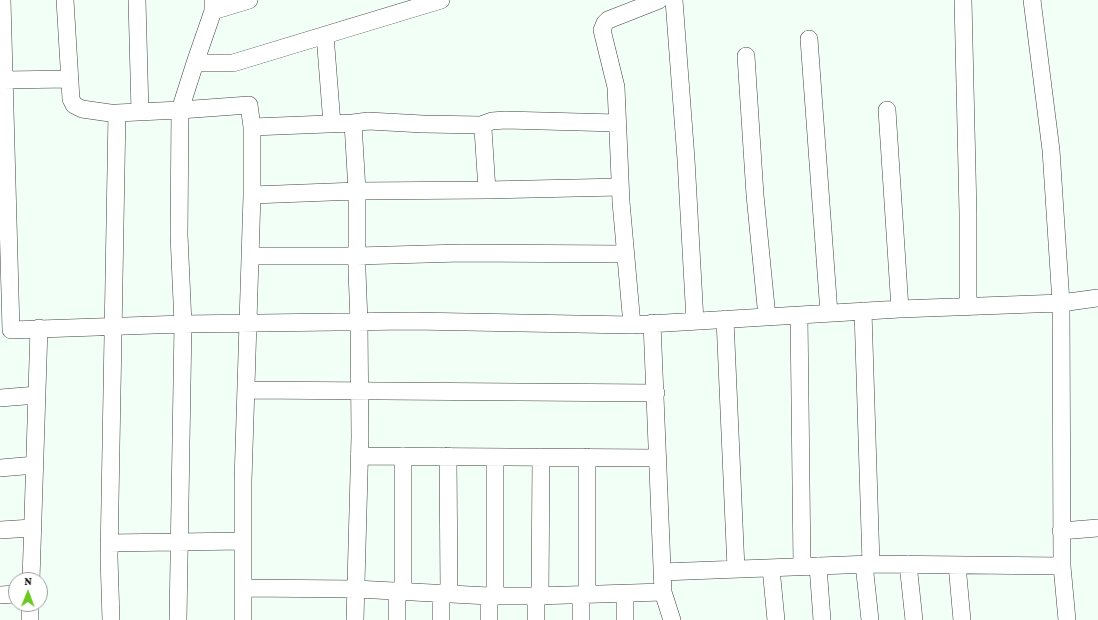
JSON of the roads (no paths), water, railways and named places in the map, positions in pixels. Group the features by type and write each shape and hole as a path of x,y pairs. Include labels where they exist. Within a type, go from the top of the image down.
{"street":[{"path":"2,0 4,80 5,331 39,328 183,324 412,321 632,325 900,309 1061,303 1098,298"},
{"path":"65,0 69,79 71,99 74,105 82,109 117,114 249,105 252,127 252,195 246,390 243,620"},
{"path":"137,0 140,112"},
{"path":"178,620 183,324 179,235 180,110 213,6 249,0"},
{"path":"195,62 233,64 441,0"},
{"path":"632,325 620,187 616,87 602,30 604,22 659,0"},
{"path":"674,0 686,159 695,321"},
{"path":"963,0 968,213 968,307"},
{"path":"1032,0 1051,150 1061,303 1061,531 1062,566 1067,620"},
{"path":"325,35 332,124"},
{"path":"810,39 829,313"},
{"path":"746,56 755,195 767,316"},
{"path":"4,80 69,79"},
{"path":"887,110 900,309"},
{"path":"111,620 109,543 117,114"},
{"path":"252,127 353,123 368,121 481,125 492,121 505,120 617,123"},
{"path":"353,123 357,191 360,390 355,620"},
{"path":"481,125 483,129 487,190"},
{"path":"252,195 357,191 620,187"},
{"path":"250,256 357,256 461,253 626,254"},
{"path":"864,311 870,620"},
{"path":"799,315 810,566 822,620"},
{"path":"725,319 736,569"},
{"path":"652,323 663,592 672,620"},
{"path":"31,572 39,328"},
{"path":"246,390 656,393"},
{"path":"0,398 37,395"},
{"path":"359,456 658,458"},
{"path":"397,620 400,591 403,456"},
{"path":"441,620 445,593 448,456"},
{"path":"489,620 492,596 494,457"},
{"path":"536,620 538,596 541,457"},
{"path":"581,620 584,595 587,457"},
{"path":"0,468 35,465"},
{"path":"0,530 32,528"},
{"path":"1061,531 1098,528"},
{"path":"109,543 243,541"},
{"path":"662,572 868,564 1062,566"},
{"path":"908,564 914,620"},
{"path":"956,564 962,620"},
{"path":"771,568 776,620"},
{"path":"243,588 356,589 492,596 663,592"},
{"path":"625,594 625,620"}]}
